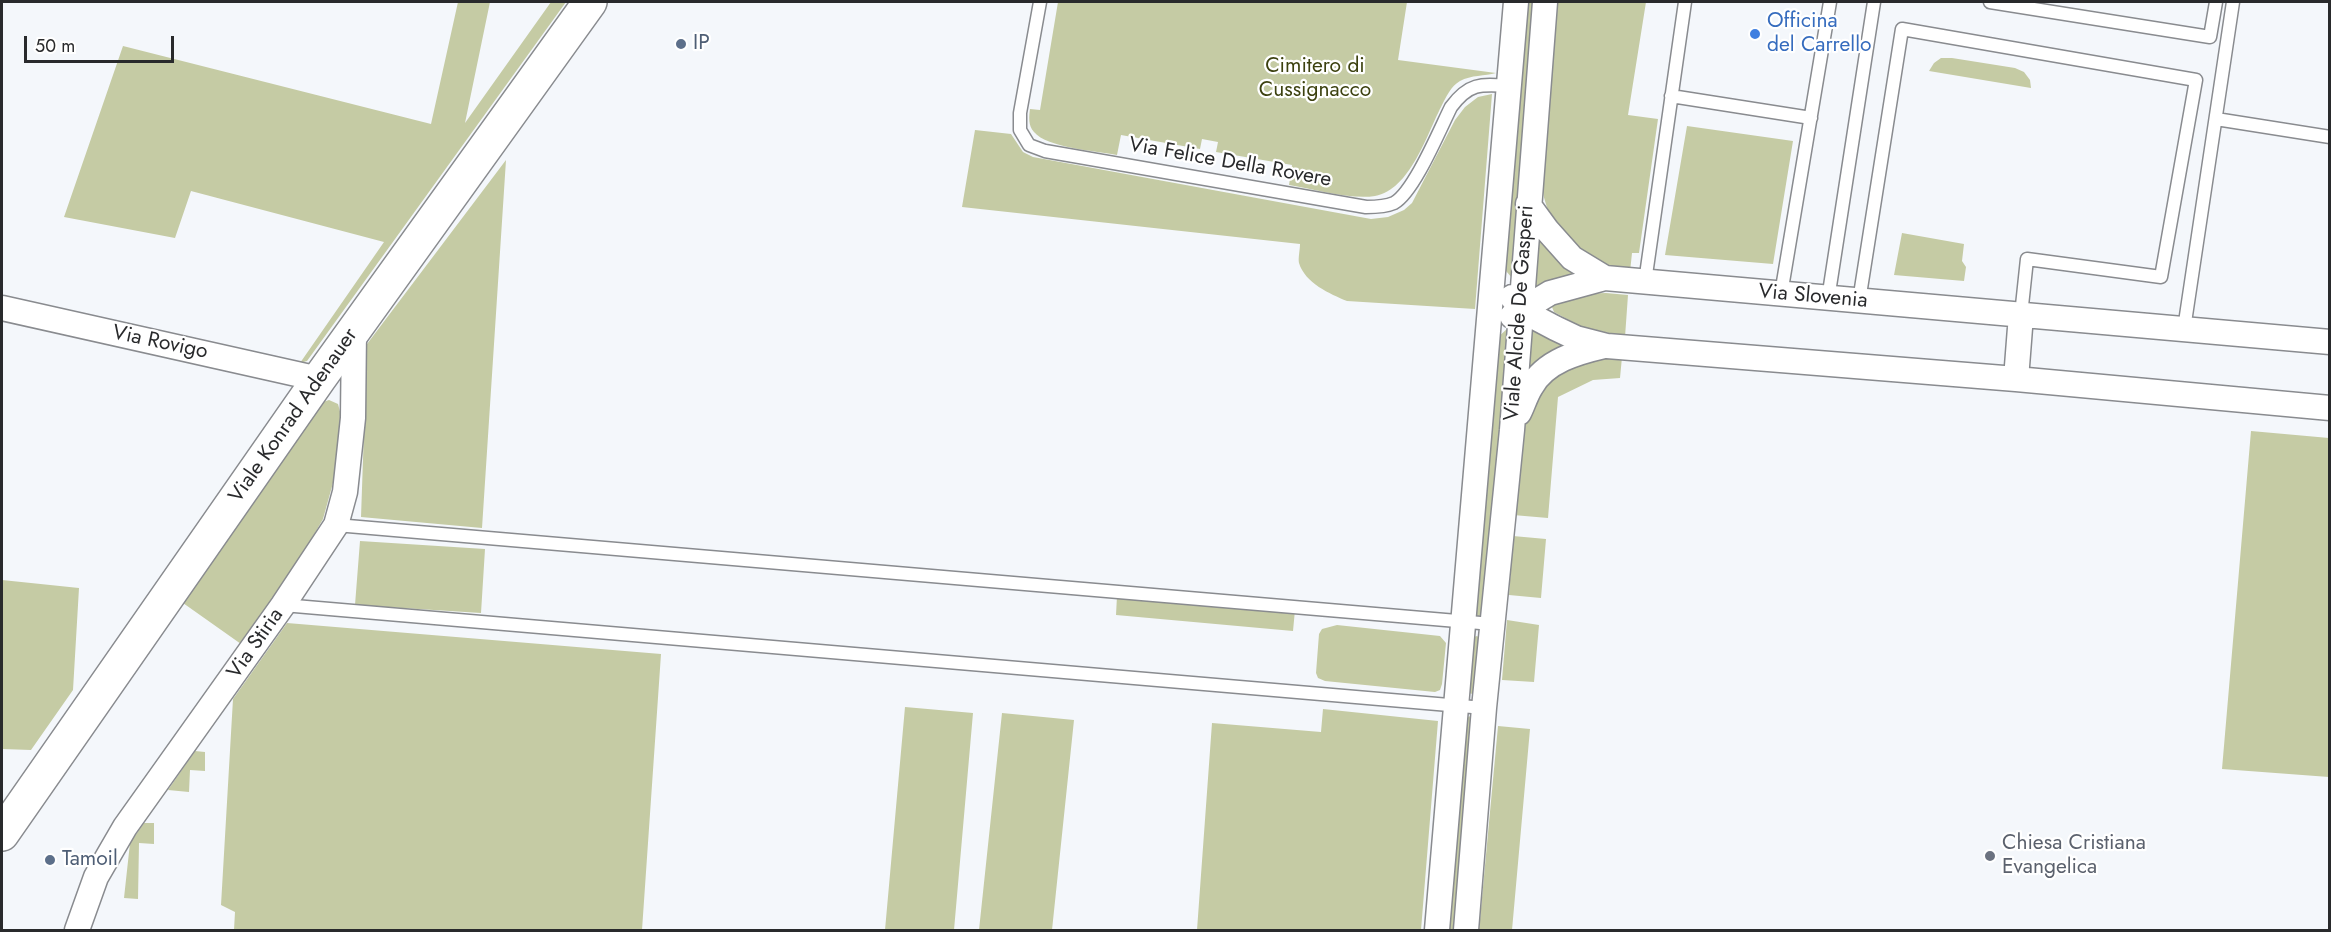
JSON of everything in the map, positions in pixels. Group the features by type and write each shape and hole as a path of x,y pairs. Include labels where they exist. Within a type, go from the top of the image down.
{"main road":[{"name":"Viale Konrad Adenauer","path":"2,834 354,330 590,2"}],"street":[{"name":"Viale Alcide De Gasperi","path":"1437,930 1516,2"},
{"name":"Viale Alcide De Gasperi","path":"1466,930 1484,708 1512,430 1545,2"},
{"name":"Via Slovenia","path":"1528,204 1572,258 1605,278"},
{"path":"1492,267 1521,310 1576,338 1606,346 2016,379 2330,408"},
{"name":"Via Slovenia","path":"1487,336 1521,310 1550,293 1605,278 2330,342"},
{"name":"Via Rovigo","path":"2,308 320,379"},
{"path":"2016,379 2021,315"},
{"name":"Via Stiria","path":"77,930 96,877 125,827 283,605 336,525 345,492 353,418 354,330"},
{"path":"1512,430 1532,385 1546,370 1563,358 1606,346"}],"lane":[{"name":"Via Felice Della Rovere","path":"1040,2 1020,113 1020,130 1029,145 1046,151 1366,207 1382,206 1394,203 1409,188 1459,96 1477,85 1509,86"},
{"path":"1645,282 1684,2"},
{"path":"1781,294 1830,2"},
{"path":"1828,299 1874,2"},
{"path":"1990,2 2210,37 2216,2"},
{"path":"2184,329 2234,2"},
{"path":"1859,301 1902,29 2196,80 2161,277 2026,259 2021,315"},
{"path":"1671,96 1811,118"},
{"path":"2216,119 2330,137"},
{"path":"336,525 1492,624"},
{"path":"283,605 1484,708"}],"green space":[{"path":"458,2 490,2 465,123 551,2 566,2 307,361 300,363 384,242 191,191 175,238 64,217 123,46 431,124"},
{"name":"Cimitero di Cussignacco","path":"1058,2 1407,2 1398,60 1496,73 1469,78 1454,86 1445,99 1408,172 1387,192 1365,197 1332,194 1289,185 1292,165 1216,152 1218,142 1202,139 1200,149 1121,135 1117,155 1061,145 1040,137 1031,127 1030,109 1040,110"},
{"path":"1524,2 1535,2 1512,278 1501,265"},
{"path":"1557,2 1646,2 1628,115 1658,119 1639,253 1632,253 1630,272 1602,265 1577,249 1557,228 1544,198 1542,173"},
{"path":"1941,58 2015,68 2024,72 2030,80 2031,88 1929,71"},
{"path":"1492,94 1475,309 1347,301 1312,282 1302,270 1299,263 1300,244 962,207 975,130 1011,134 1023,152 1033,157 1371,219 1388,217 1404,210 1412,203 1455,120 1465,107 1478,97"},
{"path":"1687,126 1793,141 1773,264 1665,255"},
{"path":"506,160 482,528 361,517 367,344"},
{"path":"1537,230 1579,275 1532,294"},
{"path":"1902,233 1964,244 1962,261 1966,267 1964,281 1894,275"},
{"path":"1579,294 1628,295 1625,337 1580,326 1554,312 1552,307 1555,302"},
{"path":"1530,321 1569,345 1525,379"},
{"path":"1508,328 1484,610 1482,615 1478,616 1475,613 1496,339"},
{"path":"1601,357 1622,357 1620,378 1593,380 1558,397 1548,518 1513,515 1519,451 1530,412 1540,394 1574,365"},
{"path":"329,400 338,404 342,419 336,472 323,519 241,644 183,603 323,402"},
{"path":"2251,431 2329,438 2329,777 2222,769"},
{"path":"1513,536 1546,539 1541,598 1509,595"},
{"path":"360,541 485,549 481,613 355,605"},
{"path":"2,580 79,588 73,690 31,750 2,749"},
{"path":"1117,596 1295,610 1293,631 1116,615"},
{"path":"1507,620 1539,625 1534,682 1502,680"},
{"path":"287,623 661,654 642,930 234,930 235,912 221,905 233,699"},
{"path":"1337,625 1440,636 1446,643 1440,690 1435,692 1325,681 1318,678 1316,673 1319,634 1322,629"},
{"path":"1477,636 1482,640 1477,690 1473,694 1468,693 1474,637"},
{"path":"905,707 973,713 954,930 885,930"},
{"path":"1323,709 1438,721 1421,930 1197,930 1212,723 1321,732"},
{"path":"1002,713 1074,720 1052,930 979,930"},
{"path":"1471,716 1475,720 1457,930 1447,930 1464,718"},
{"path":"1498,726 1530,729 1512,930 1479,930"},
{"path":"195,751 205,752 205,771 190,770 189,792 168,790"},
{"path":"144,823 154,823 154,844 139,843 138,899 124,898 130,843"}],"place":[{"name":"Officina del Carrello","path":"1755,34"},
{"name":"IP","path":"681,44"},
{"name":"Chiesa Cristiana Evangelica","path":"1990,856"},
{"name":"Tamoil","path":"50,860"}]}
